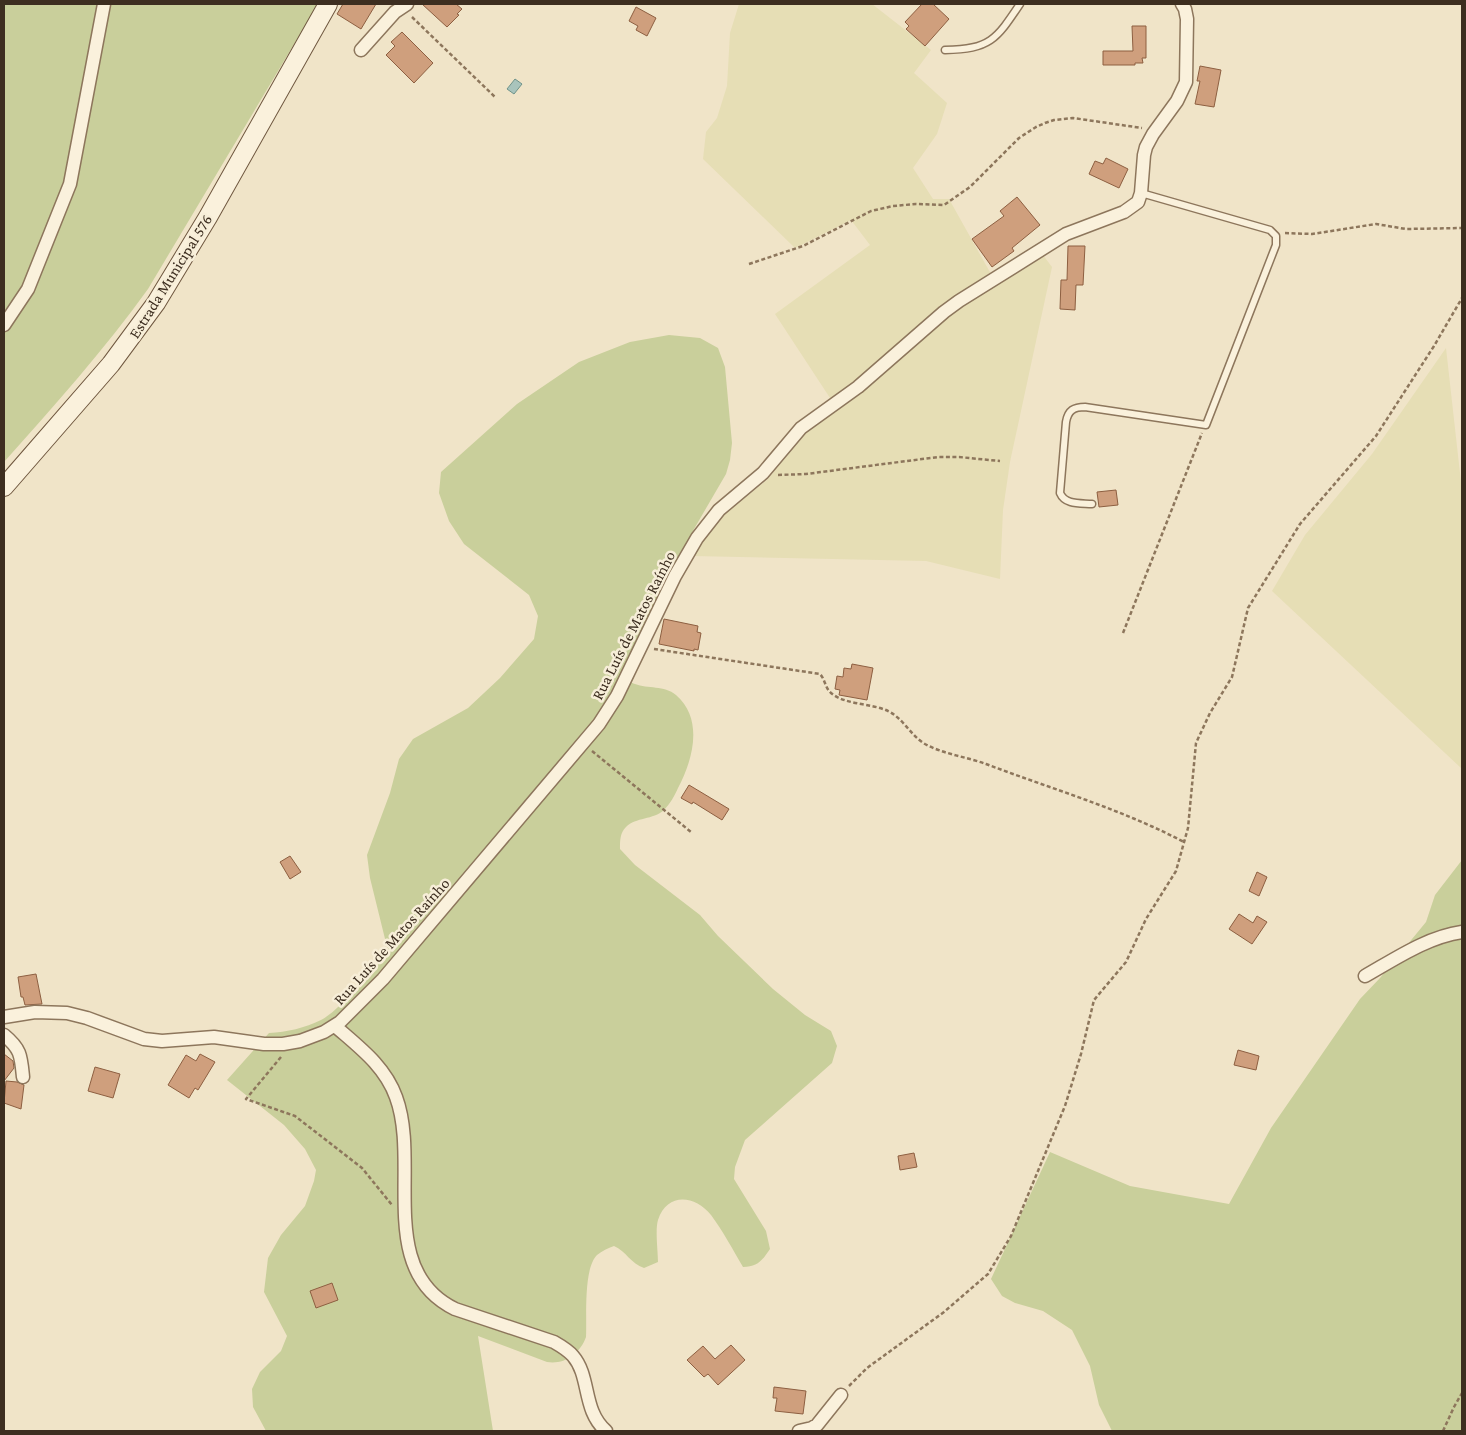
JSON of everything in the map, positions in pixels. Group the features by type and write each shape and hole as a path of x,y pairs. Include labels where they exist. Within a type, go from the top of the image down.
{"main road":[{"name":"Estrada Municipal 576","path":"4,487 111,364 156,303 208,217 328,4"}],"street":[{"path":"4,325 28,289 70,184 104,4"},
{"path":"1142,193 1145,151 1156,130 1177,101 1186,82 1187,19 1186,9 1182,4"},
{"path":"361,50 402,5"},
{"name":"Rua Luís de Matos Raínho","path":"4,1017 35,1012 67,1013 88,1018 138,1037 156,1041 214,1037 264,1044 294,1042 314,1036 335,1026 383,979 403,956 583,744 612,706 678,569 697,538 720,510 763,473 805,424 852,392 944,312 1070,232 1131,208 1138,202 1142,193"},
{"path":"1365,976 1413,949 1462,932"},
{"path":"335,1026 372,1059 391,1085 396,1098 404,1133 407,1240 415,1267 424,1283 444,1304 554,1342 564,1348 574,1357 584,1381 592,1413 598,1424 606,1431"},
{"path":"4,1035 19,1050 23,1076"},
{"path":"799,1431 817,1425 841,1395"}],"lane":[{"path":"944,50 971,49 989,42 1002,29 1020,4"},
{"path":"1092,504 1066,501 1060,493 1066,422 1071,410 1085,407 1206,425 1276,245 1274,232 1265,227 1142,193"}],"path":[{"path":"402,5 496,98"},
{"path":"749,264 803,246 871,211 893,206 916,204 944,205 970,186 1019,138 1036,127 1054,120 1073,118 1156,130"},
{"path":"1274,232 1312,234 1376,224 1406,229 1462,228"},
{"path":"841,1395 867,1368 944,1312 988,1274 1011,1236 1065,1106 1081,1054 1094,1000 1126,962 1146,919 1176,870 1188,828 1196,742 1210,713 1232,677 1248,608 1300,524 1376,436 1434,346 1462,298"},
{"path":"1123,633 1206,425"},
{"path":"763,473 781,475 806,474 938,457 1000,461"},
{"path":"640,647 820,674 827,689 832,694 839,698 874,705 890,712 900,719 924,743 1139,821 1184,842"},
{"path":"583,744 691,832"},
{"path":"294,1042 246,1098 295,1116 362,1168 391,1205 406,1228"},
{"path":"1444,1431 1462,1393"}],"shaded area":[{"path":"739,4 872,4 931,50 914,73 947,103 937,134 913,168 933,199 949,199 996,283 1043,255 1052,267 1010,462 1003,510 1000,579 926,561 692,556 718,519 767,480 832,401 775,314 870,245 851,220 795,248 703,159 706,132 717,118 727,86 730,33"},
{"path":"1446,348 1462,491 1461,768 1272,591 1305,535 1372,454"}],"green space":[{"path":"4,4 318,4 148,289 96,356 4,462"},
{"path":"669,335 700,338 718,348 725,367 732,443 726,474 659,595 622,677 633,683 661,688 676,695 685,705 690,716 693,740 688,765 670,802 660,813 626,827 621,834 620,849 635,865 700,915 718,936 773,989 805,1015 831,1031 837,1046 832,1063 745,1140 735,1167 734,1179 766,1231 770,1249 759,1262 752,1266 743,1267 720,1227 704,1208 690,1200 675,1201 662,1211 658,1220 658,1262 644,1268 636,1264 614,1246 597,1255 590,1271 588,1282 586,1337 580,1349 571,1357 559,1362 547,1362 478,1336 493,1431 266,1431 253,1407 252,1389 260,1372 281,1351 287,1336 264,1292 268,1258 281,1235 305,1206 316,1170 305,1149 284,1125 227,1080 269,1033 289,1031 315,1023 338,1008 388,951 370,878 367,855 390,793 399,759 413,739 468,708 500,678 534,639 538,616 529,595 464,544 449,521 439,493 441,472 517,404 579,362 630,342"},
{"path":"1462,860 1462,1431 1112,1431 1099,1405 1090,1366 1072,1330 1043,1311 1015,1303 1002,1296 991,1279 1050,1152 1130,1186 1229,1204 1271,1128 1360,999 1380,978 1426,922 1435,895"}],"water":[{"path":"515,79 522,84 514,94 507,89"}],"building":[{"path":"343,4 376,4 361,29 337,14"},
{"path":"422,4 456,4 462,9 457,14 459,15 447,27"},
{"path":"922,4 933,4 949,19 925,46 906,29 909,26 905,22"},
{"path":"636,7 656,18 647,36 636,30 638,26 629,21"},
{"path":"1132,26 1146,26 1146,58 1142,58 1143,63 1135,63 1135,65 1103,65 1103,51 1133,51"},
{"path":"402,32 433,63 414,83 386,55 395,46 391,42"},
{"path":"1200,66 1221,70 1214,107 1195,104 1200,81 1197,81"},
{"path":"1106,158 1128,169 1119,188 1089,174 1095,161 1103,164"},
{"path":"1017,197 1040,225 1012,248 1014,251 992,267 972,239 1004,216 1000,211"},
{"path":"1068,246 1085,246 1083,285 1076,285 1075,310 1060,309 1061,280 1067,280"},
{"path":"1116,490 1118,505 1099,507 1097,492"},
{"path":"664,619 698,626 697,632 701,633 698,650 694,649 694,651 659,644"},
{"path":"852,664 873,668 867,700 839,695 840,690 835,689 837,676 843,677 844,668 851,669"},
{"path":"689,785 729,809 722,820 693,802 692,804 681,798"},
{"path":"290,856 301,872 290,879 280,862"},
{"path":"1257,872 1267,877 1259,896 1249,891"},
{"path":"1239,914 1253,923 1257,916 1267,922 1252,944 1229,929"},
{"path":"36,974 42,1004 25,1005 23,997 21,997 18,977"},
{"path":"1238,1050 1259,1056 1256,1070 1234,1065"},
{"path":"4,1054 13,1061 14,1068 4,1081"},
{"path":"200,1054 215,1062 198,1090 195,1088 189,1098 168,1085 186,1055 196,1061"},
{"path":"95,1067 120,1074 113,1098 88,1091"},
{"path":"6,1081 24,1085 21,1109 4,1103"},
{"path":"914,1153 917,1167 900,1170 898,1156"},
{"path":"332,1283 338,1300 316,1308 310,1291"},
{"path":"731,1345 745,1360 718,1385 708,1374 704,1377 687,1360 703,1346 715,1359"},
{"path":"774,1387 806,1391 803,1414 775,1411 777,1398 773,1398"}]}
